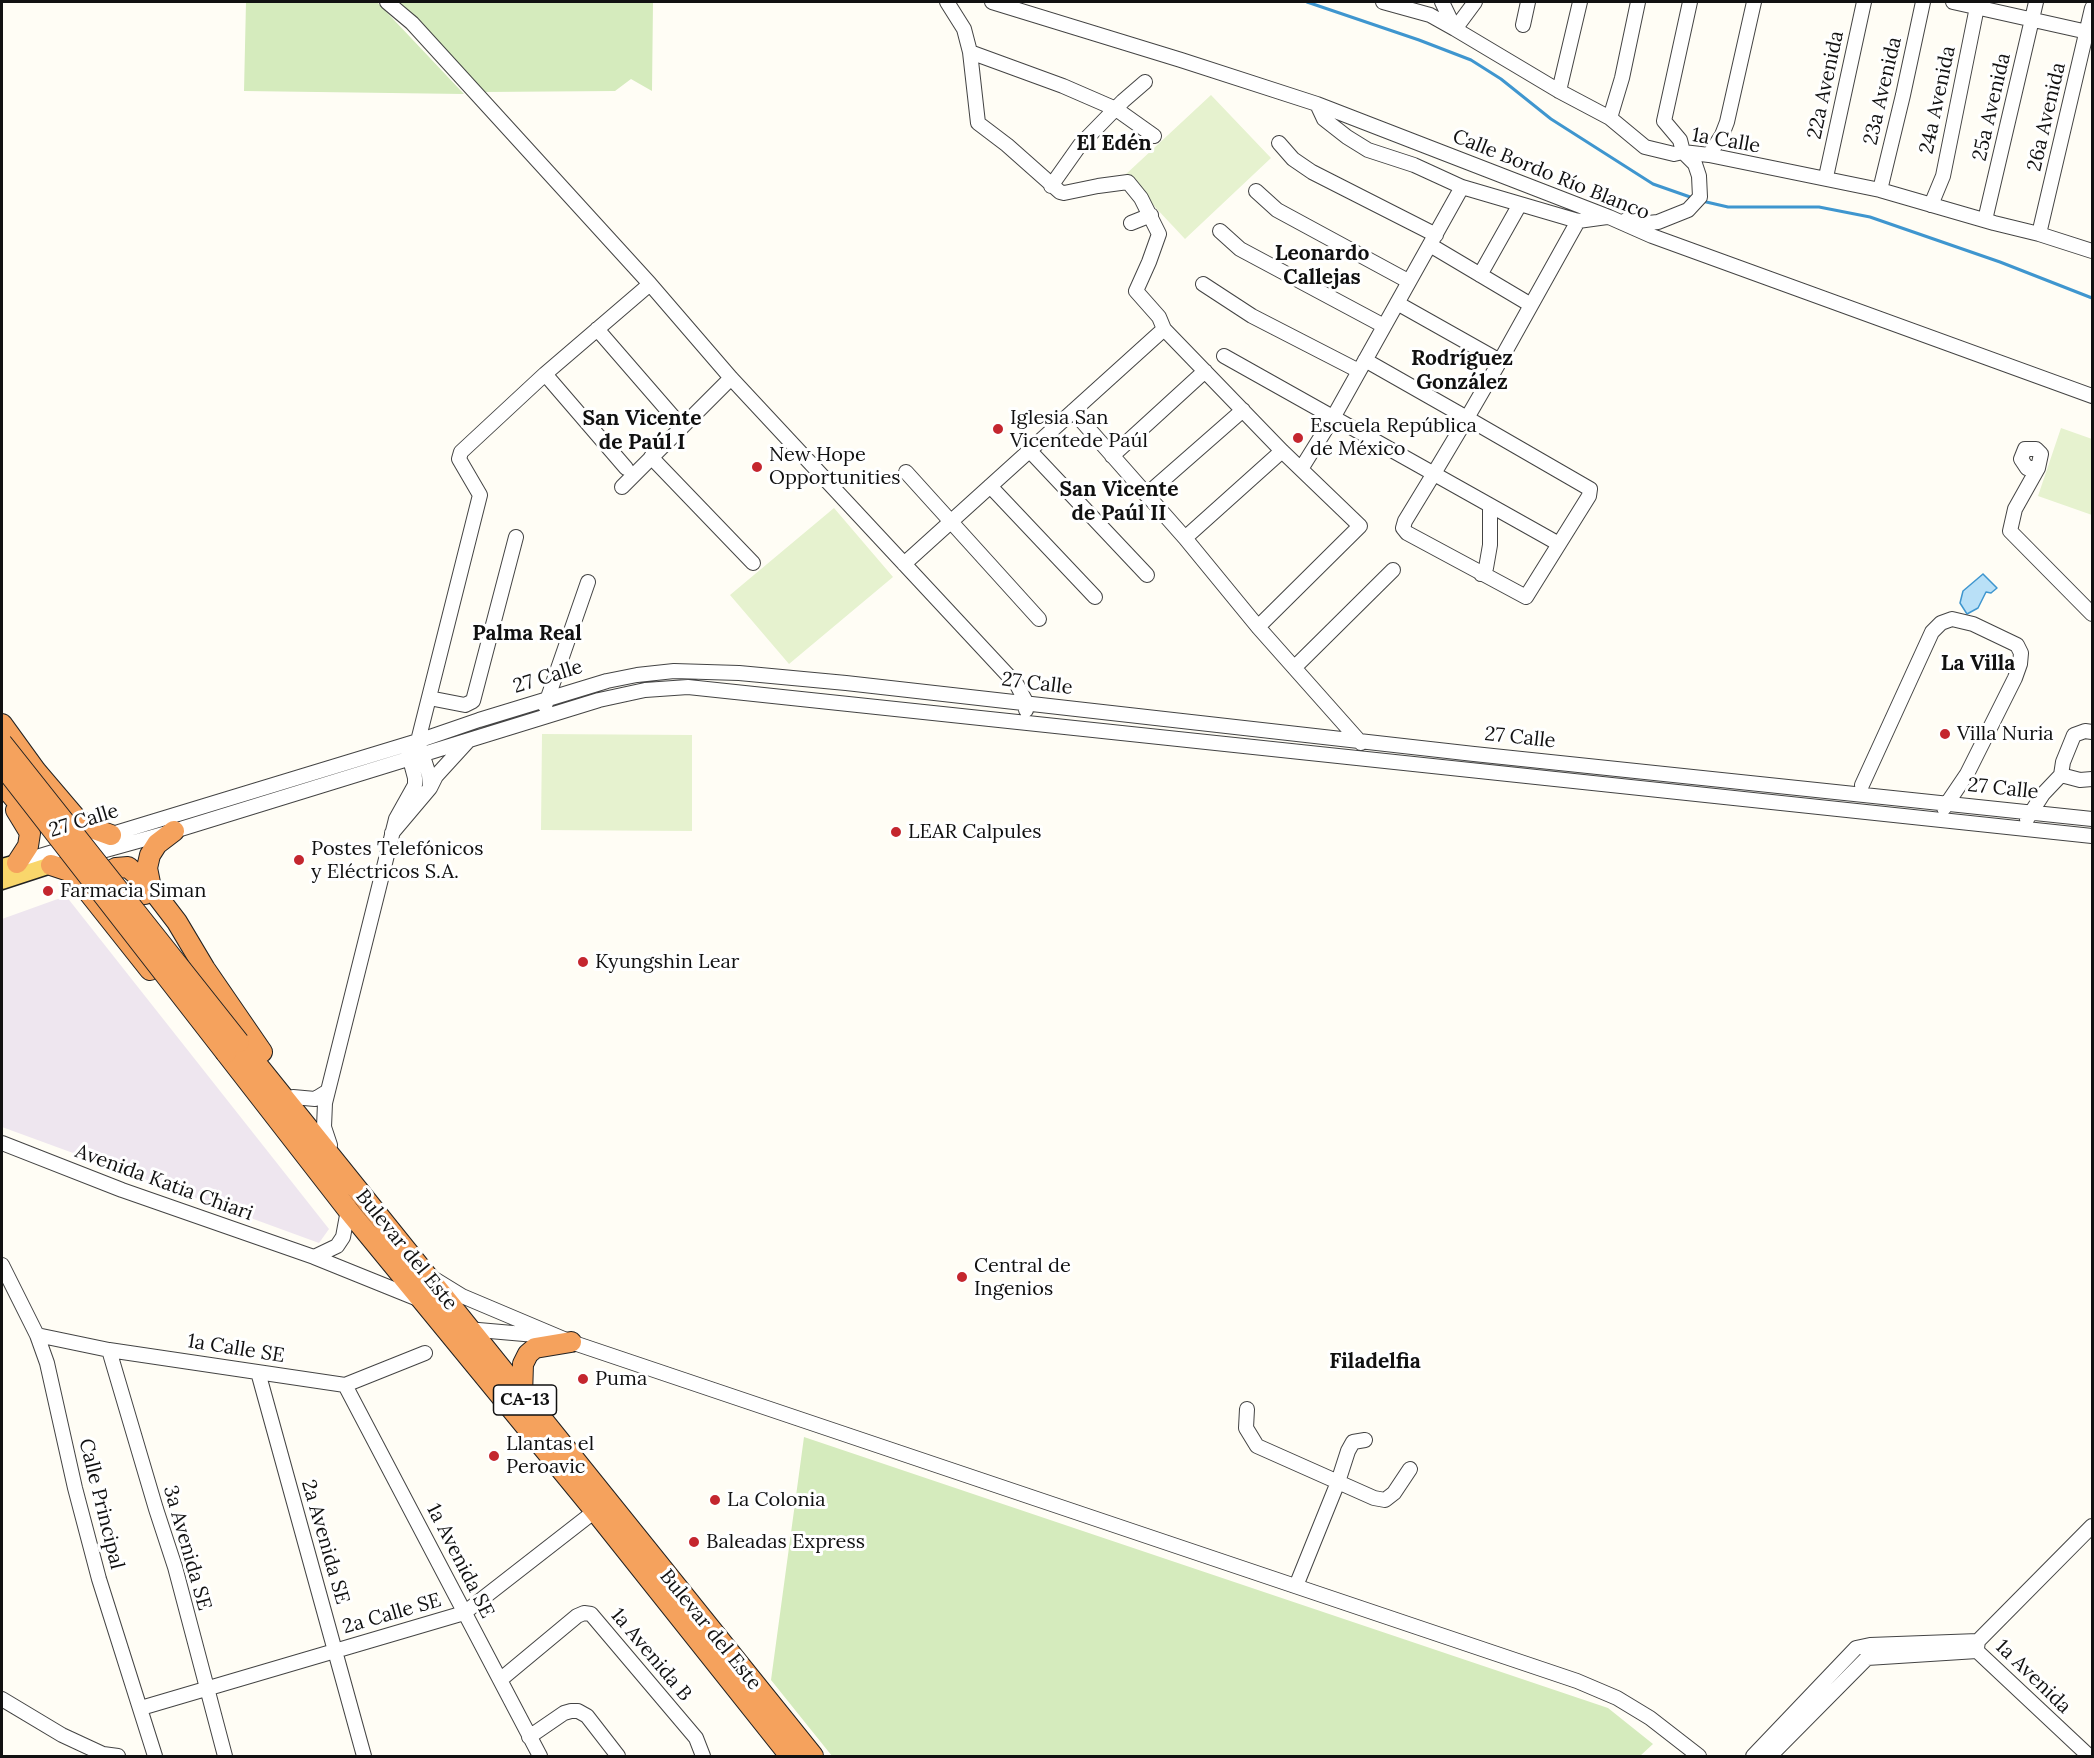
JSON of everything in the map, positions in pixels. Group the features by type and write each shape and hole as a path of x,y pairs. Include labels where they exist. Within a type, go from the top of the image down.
{"highway":[{"path":"2,724 59,798 82,823 96,831 111,835"},
{"name":"Bulevar del Este","path":"2,743 233,1048 314,1166 348,1210 444,1328 593,1484 813,1756"},
{"name":"Bulevar del Este","path":"2,765 233,1048 341,1170 423,1269 470,1330 516,1402 595,1511 790,1756"},
{"path":"2,785 34,822 38,823 50,823 56,819 60,809 59,798"},
{"path":"2,785 30,833 28,846 9,865"},
{"path":"174,831 153,849 147,868 148,882 293,1097 330,1145 341,1170"},
{"path":"51,864 73,875 237,1078 314,1166"},
{"path":"105,914 99,891 104,876 116,868 132,869 138,876 147,897 205,969"},
{"path":"516,1402 523,1364 528,1354 535,1348 565,1340"}],"main road":[{"name":"27 Calle","path":"2,881 51,864"}],"street":[{"path":"387,2 412,23 650,284 731,378 1017,685 1025,704 1027,721"},
{"path":"947,2 964,29 970,52 978,123 1007,144 1052,186 1064,193 1125,181 1141,198 1159,234 1136,291 1159,317 1164,329 1282,451 1360,526 1258,627"},
{"name":"Calle Bordo Río Blanco","path":"992,2 1317,104 1609,217 1652,236 2092,396"},
{"name":"1a Calle","path":"1383,2 1430,15 1455,28 1559,91 1610,118 1645,147 1674,154 1683,152 1709,155 1747,164 1826,177 2092,249"},
{"path":"1442,2 1455,28 1475,2"},
{"path":"1523,25 1528,2"},
{"path":"1559,91 1580,2"},
{"path":"1610,118 1622,78 1638,2"},
{"path":"1317,104 1324,119 1368,150 1414,165 1462,187 1578,221 1609,217 1648,223 1658,222 1676,216 1700,197 1699,176 1695,164 1683,152 1680,140 1664,121 1690,2"},
{"path":"1709,155 1722,135 1727,122 1754,2"},
{"name":"22a Avenida","path":"1826,177 1864,2"},
{"name":"23a Avenida","path":"1880,190 1904,95 1923,2"},
{"path":"1953,2 1978,4 2090,32"},
{"name":"25a Avenida","path":"1985,220 2036,2"},
{"name":"24a Avenida","path":"1931,205 1943,176 1978,4"},
{"name":"26a Avenida","path":"2039,234 2090,32 2092,8"},
{"path":"970,52 1063,86 1116,109 1154,135"},
{"path":"1052,186 1080,145 1145,82"},
{"path":"1279,143 1293,159 1312,172 1433,240 1480,275 1531,305"},
{"path":"1301,470 1334,416 1462,187"},
{"path":"1256,190 1277,210 1408,281"},
{"path":"1480,275 1520,204"},
{"path":"1131,223 1150,215"},
{"path":"1203,284 1252,316 1362,365 1467,418 1590,489 1589,496 1526,597 1407,533 1403,528 1405,521 1467,418 1500,361 1578,221"},
{"path":"1220,231 1240,249 1384,326"},
{"path":"330,1145 323,1123 328,1091 392,833 399,810 414,785 414,750 480,495 462,466 459,459 461,452 545,374 650,284"},
{"path":"1397,303 1500,361"},
{"path":"597,329 682,427"},
{"path":"904,564 1164,329"},
{"path":"1224,356 1559,544"},
{"path":"1112,456 1205,371"},
{"path":"545,374 626,468"},
{"path":"622,487 731,378"},
{"path":"1146,495 1243,410"},
{"path":"1073,411 1185,538 1258,627 1375,759"},
{"path":"1030,451 1147,575"},
{"path":"1185,538 1282,451"},
{"path":"651,457 753,563"},
{"path":"2038,468 2014,509 2010,531 2092,614"},
{"path":"906,472 1039,619"},
{"path":"990,486 1095,597"},
{"path":"1481,574 1486,568 1490,545 1490,506"},
{"path":"429,698 465,705 473,701 516,537"},
{"path":"1295,667 1393,570"},
{"path":"542,717 588,582"},
{"path":"1862,785 1932,632 1941,623 1952,620 1973,624 2017,645 2021,653 2020,664 1955,804 1935,819"},
{"path":"696,687 697,671"},
{"name":"27 Calle","path":"51,864 174,831 414,750 479,720 607,681 658,672 697,671 799,678 2092,819"},
{"path":"653,689 658,672"},
{"name":"27 Calle","path":"9,865 414,750 469,739 599,700 653,689 696,687 2092,836"},
{"path":"2020,828 2043,794 2061,775 2063,762 2074,735 2085,731 2092,732"},
{"path":"392,833 430,788 436,776 469,739"},
{"path":"414,750 429,775 430,788"},
{"path":"2061,775 2080,780 2092,779"},
{"path":"1697,794 1704,778"},
{"path":"1955,804 1961,822"},
{"path":"293,1097 315,1099 328,1091"},
{"name":"Avenida Katia Chiari","path":"2,1143 122,1190 314,1257 422,1300"},
{"path":"314,1257 337,1246 343,1237 348,1210"},
{"name":"Calle Principal","path":"2,1265 37,1335 47,1363 99,1579 155,1756 148,1756"},
{"path":"423,1269 442,1285 462,1296 565,1340 1566,1677 1607,1694 1650,1718 1699,1756"},
{"path":"444,1328 565,1340"},
{"name":"1a Calle SE","path":"37,1335 109,1350 345,1385"},
{"name":"3a Avenida SE","path":"109,1350 175,1567 225,1756"},
{"path":"345,1385 425,1353"},
{"name":"2a Avenida SE","path":"258,1372 364,1756"},
{"name":"1a Avenida SE","path":"345,1385 540,1756"},
{"path":"1247,1409 1246,1428 1257,1446 1374,1498 1385,1500 1394,1493 1410,1468"},
{"path":"1296,1586 1338,1482 1348,1451 1353,1442 1365,1440"},
{"name":"2a Calle SE","path":"141,1708 464,1613 595,1511"},
{"path":"1770,1756 1867,1658 1977,1646 2092,1527"},
{"name":"1a Avenida B","path":"500,1680 577,1616 584,1613 591,1614 696,1738 703,1756"},
{"path":"1753,1756 1856,1648 1870,1645 1977,1646"},
{"name":"1a Avenida","path":"1977,1646 2089,1756"},
{"path":"2,1699 62,1735 103,1754 118,1756"},
{"path":"529,1737 564,1713 578,1711 587,1716 618,1756"}],"shaded area":[{"path":"66,896 329,1229 319,1243 2,1127 2,919"}],"green space":[{"path":"246,2 377,2 464,94 244,91"},
{"path":"398,2 653,2 652,91 631,79 615,91 484,92"},
{"path":"1211,95 1271,158 1185,239 1125,175"},
{"path":"2061,428 2092,439 2092,515 2038,496"},
{"path":"834,508 893,577 789,664 730,595"},
{"path":"542,734 692,735 692,831 541,830"},
{"path":"804,1437 1608,1708 1653,1744 1640,1756 832,1756 771,1680"}],"water":[{"path":"1983,574 1997,588 1991,593 1986,592 1978,608 1967,614 1960,603 1963,591"}],"waterway":[{"path":"1307,2 1471,60 1501,79 1551,119 1653,184 1693,198"},
{"path":"1702,201 1728,207 1819,207 1870,217 2000,262 2092,298"}],"place":[{"name":"Iglesia San Vicentede Paúl","path":"998,429"},
{"name":"Escuela República de México","path":"1298,438"},
{"name":"New Hope Opportunities","path":"757,467"},
{"name":"Villa Nuria","path":"1945,734"},
{"name":"LEAR Calpules","path":"896,832"},
{"name":"Postes Telefónicos y Eléctricos S.A.","path":"299,860"},
{"name":"Farmacia Siman","path":"48,891"},
{"name":"Kyungshin Lear","path":"583,962"},
{"name":"Central de Ingenios","path":"962,1277"},
{"name":"Puma","path":"583,1379"},
{"name":"Llantas el Peroavic","path":"494,1456"},
{"name":"La Colonia","path":"715,1500"},
{"name":"Baleadas Express","path":"694,1542"}],"district":[{"name":"El Edén","path":"1114,144"},
{"name":"Leonardo Callejas","path":"1322,266"},
{"name":"Rodríguez González","path":"1462,371"},
{"name":"San Vicente de Paúl I","path":"642,431"},
{"name":"San Vicente de Paúl II","path":"1119,502"},
{"name":"Palma Real","path":"527,634"},
{"name":"La Villa","path":"1978,664"},
{"name":"Filadelfia","path":"1375,1362"}]}
